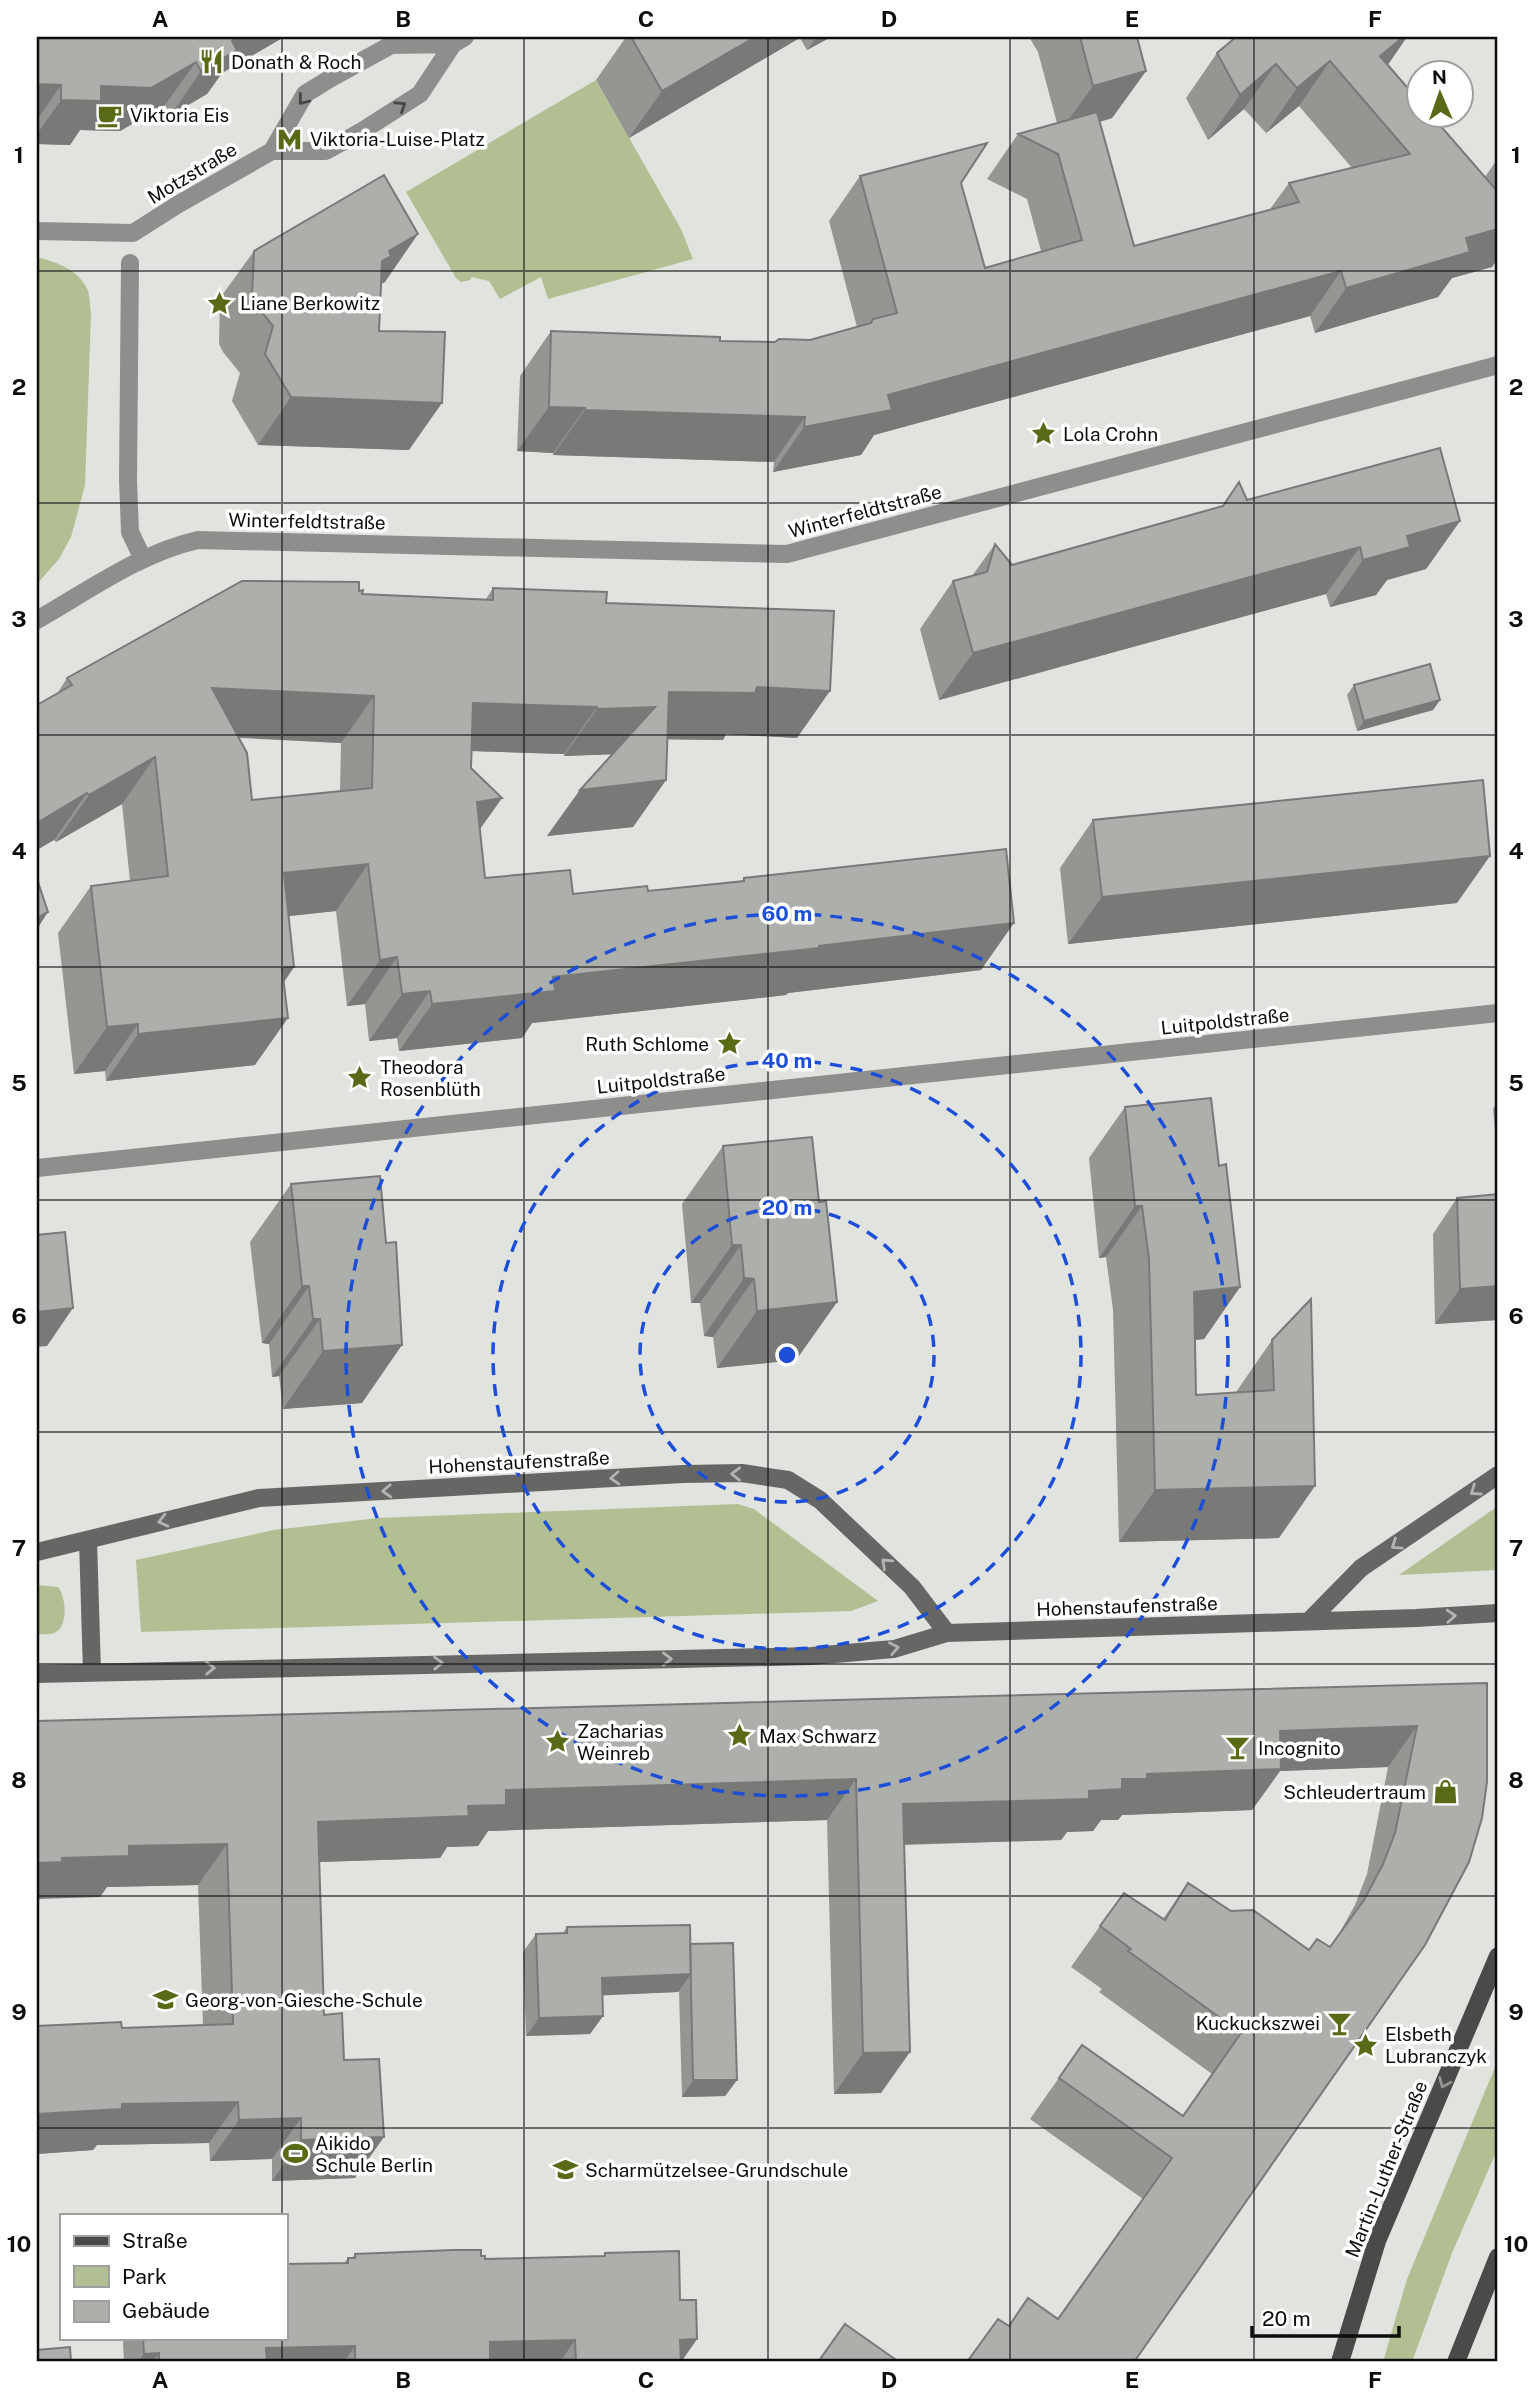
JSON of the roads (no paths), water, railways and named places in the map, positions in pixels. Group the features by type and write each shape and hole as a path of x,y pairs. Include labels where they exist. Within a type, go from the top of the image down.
{"main road":[{"name":"Hohenstaufenstraße","path":"37,1552 259,1498 742,1473 788,1480 820,1500 912,1587 947,1633"},
{"path":"1309,1621 1361,1568 1498,1475"},
{"path":"88,1540 92,1672"},
{"name":"Hohenstaufenstraße","path":"37,1674 811,1656 894,1649 947,1633 1498,1613"},
{"name":"Martin-Luther-Straße","path":"1340,2362 1377,2241 1498,1956"},
{"path":"1456,2362 1498,2257"}],"street":[{"name":"Motzstraße","path":"272,151 305,94 331,78 391,45 459,40"},
{"name":"Motzstraße","path":"37,231 133,233 272,151 326,151 420,94 459,40"},
{"path":"37,620 143,559 130,532 130,263"},
{"name":"Winterfeldtstraße","path":"143,559 172,545 209,539 787,554 1498,365"},
{"name":"Luitpoldstraße","path":"37,1168 1498,1013"}],"place":[{"name":"Donath & Roch","path":"211,62"},
{"name":"Viktoria Eis","path":"110,115"},
{"name":"Viktoria-Luise-Platz","path":"290,139"},
{"name":"Liane Berkowitz","path":"220,303"},
{"name":"Lola Crohn","path":"1043,434"},
{"name":"Ruth Schlome","path":"729,1044"},
{"name":"Theodora Rosenblüth","path":"360,1078"},
{"name":"Max Schwarz","path":"739,1736"},
{"name":"Zacharias Weinreb","path":"557,1742"},
{"name":"Incognito","path":"1238,1748"},
{"name":"Schleudertraum","path":"1446,1792"},
{"name":"Georg-von-Giesche-Schule","path":"165,2000"},
{"name":"Kuckuckszwei","path":"1340,2023"},
{"name":"Elsbeth Lubranczyk","path":"1365,2045"},
{"name":"Aikido Schule Berlin","path":"295,2154"},
{"name":"Scharmützelsee-Grundschule","path":"565,2170"}]}
